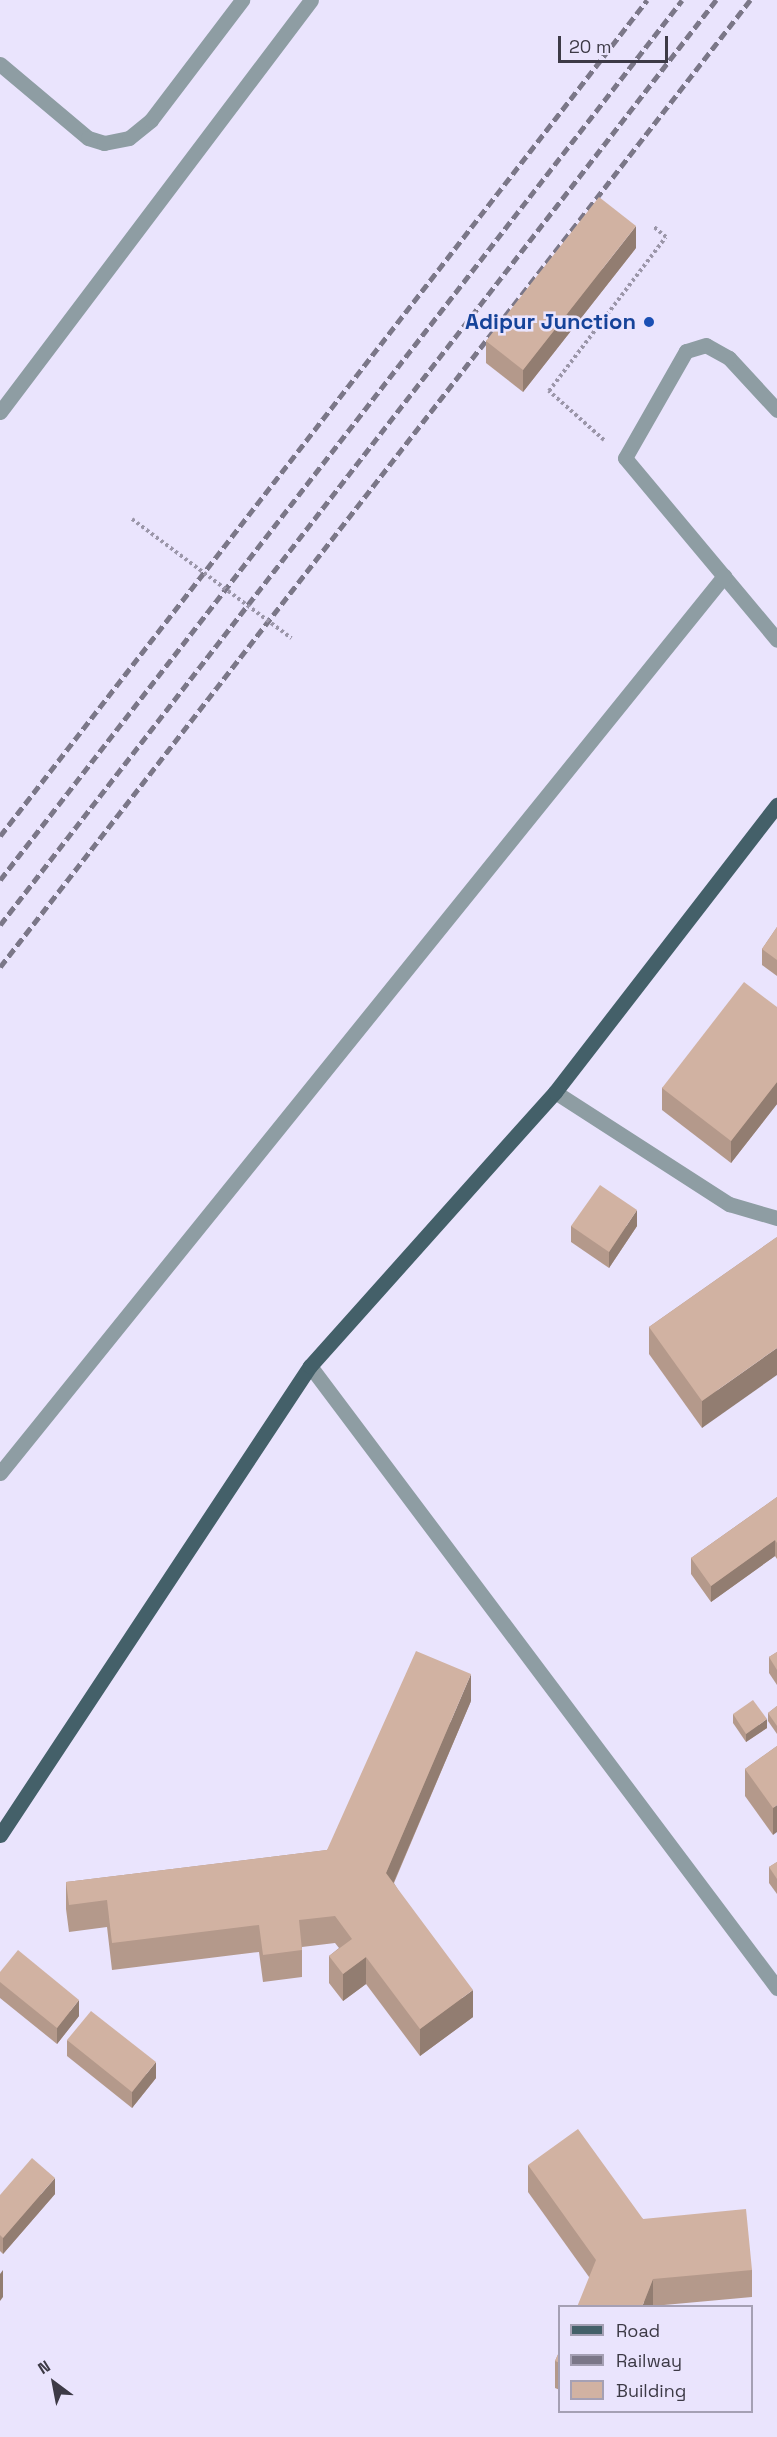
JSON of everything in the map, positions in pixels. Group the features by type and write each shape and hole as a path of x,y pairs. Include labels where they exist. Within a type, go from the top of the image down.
{"main road":[{"path":"0,1835 310,1366 555,1092 777,805"}],"street":[{"path":"0,64 88,138 104,143 129,138 151,120 242,0"},
{"path":"0,412 312,0"},
{"path":"777,410 729,358 706,345 686,351 625,458 777,640"},
{"path":"0,1473 724,576"},
{"path":"555,1092 729,1204 777,1218"},
{"path":"310,1366 777,1988"}],"path":[{"path":"625,458 549,391 666,237 654,226"},
{"path":"132,519 291,638"}],"building":[{"path":"599,197 636,226 523,370 486,341"},
{"path":"777,927 777,960 762,949"},
{"path":"744,982 777,1007 777,1082 731,1141 662,1088"},
{"path":"600,1185 637,1210 609,1252 571,1226"},
{"path":"777,1237 777,1348 702,1401 649,1327"},
{"path":"777,1497 777,1543 775,1540 711,1586 691,1558"},
{"path":"416,1651 471,1674 386,1873 473,1990 420,2029 366,1957 343,1974 329,1956 352,1939 335,1916 299,1920 302,1950 263,1955 259,1925 112,1943 107,1900 69,1905 66,1882 327,1850"},
{"path":"777,1652 777,1670 769,1657"},
{"path":"753,1700 767,1719 746,1734 733,1714"},
{"path":"777,1706 777,1726 768,1713"},
{"path":"777,1746 777,1805 773,1808 745,1769"},
{"path":"777,1862 777,1879 769,1867"},
{"path":"18,1950 79,2000 57,2028 0,1982 0,1972"},
{"path":"91,2011 156,2062 132,2092 67,2040"},
{"path":"578,2129 643,2219 746,2209 752,2270 653,2279 643,2305 578,2305 596,2260 528,2165"},
{"path":"32,2158 55,2178 3,2238 0,2235 0,2195"}],"railway":[{"path":"0,836 647,0"},
{"path":"0,880 682,0"},
{"path":"0,925 716,0"},
{"path":"0,967 750,0"}],"place":[{"name":"Adipur Junction","path":"649,322"}]}
